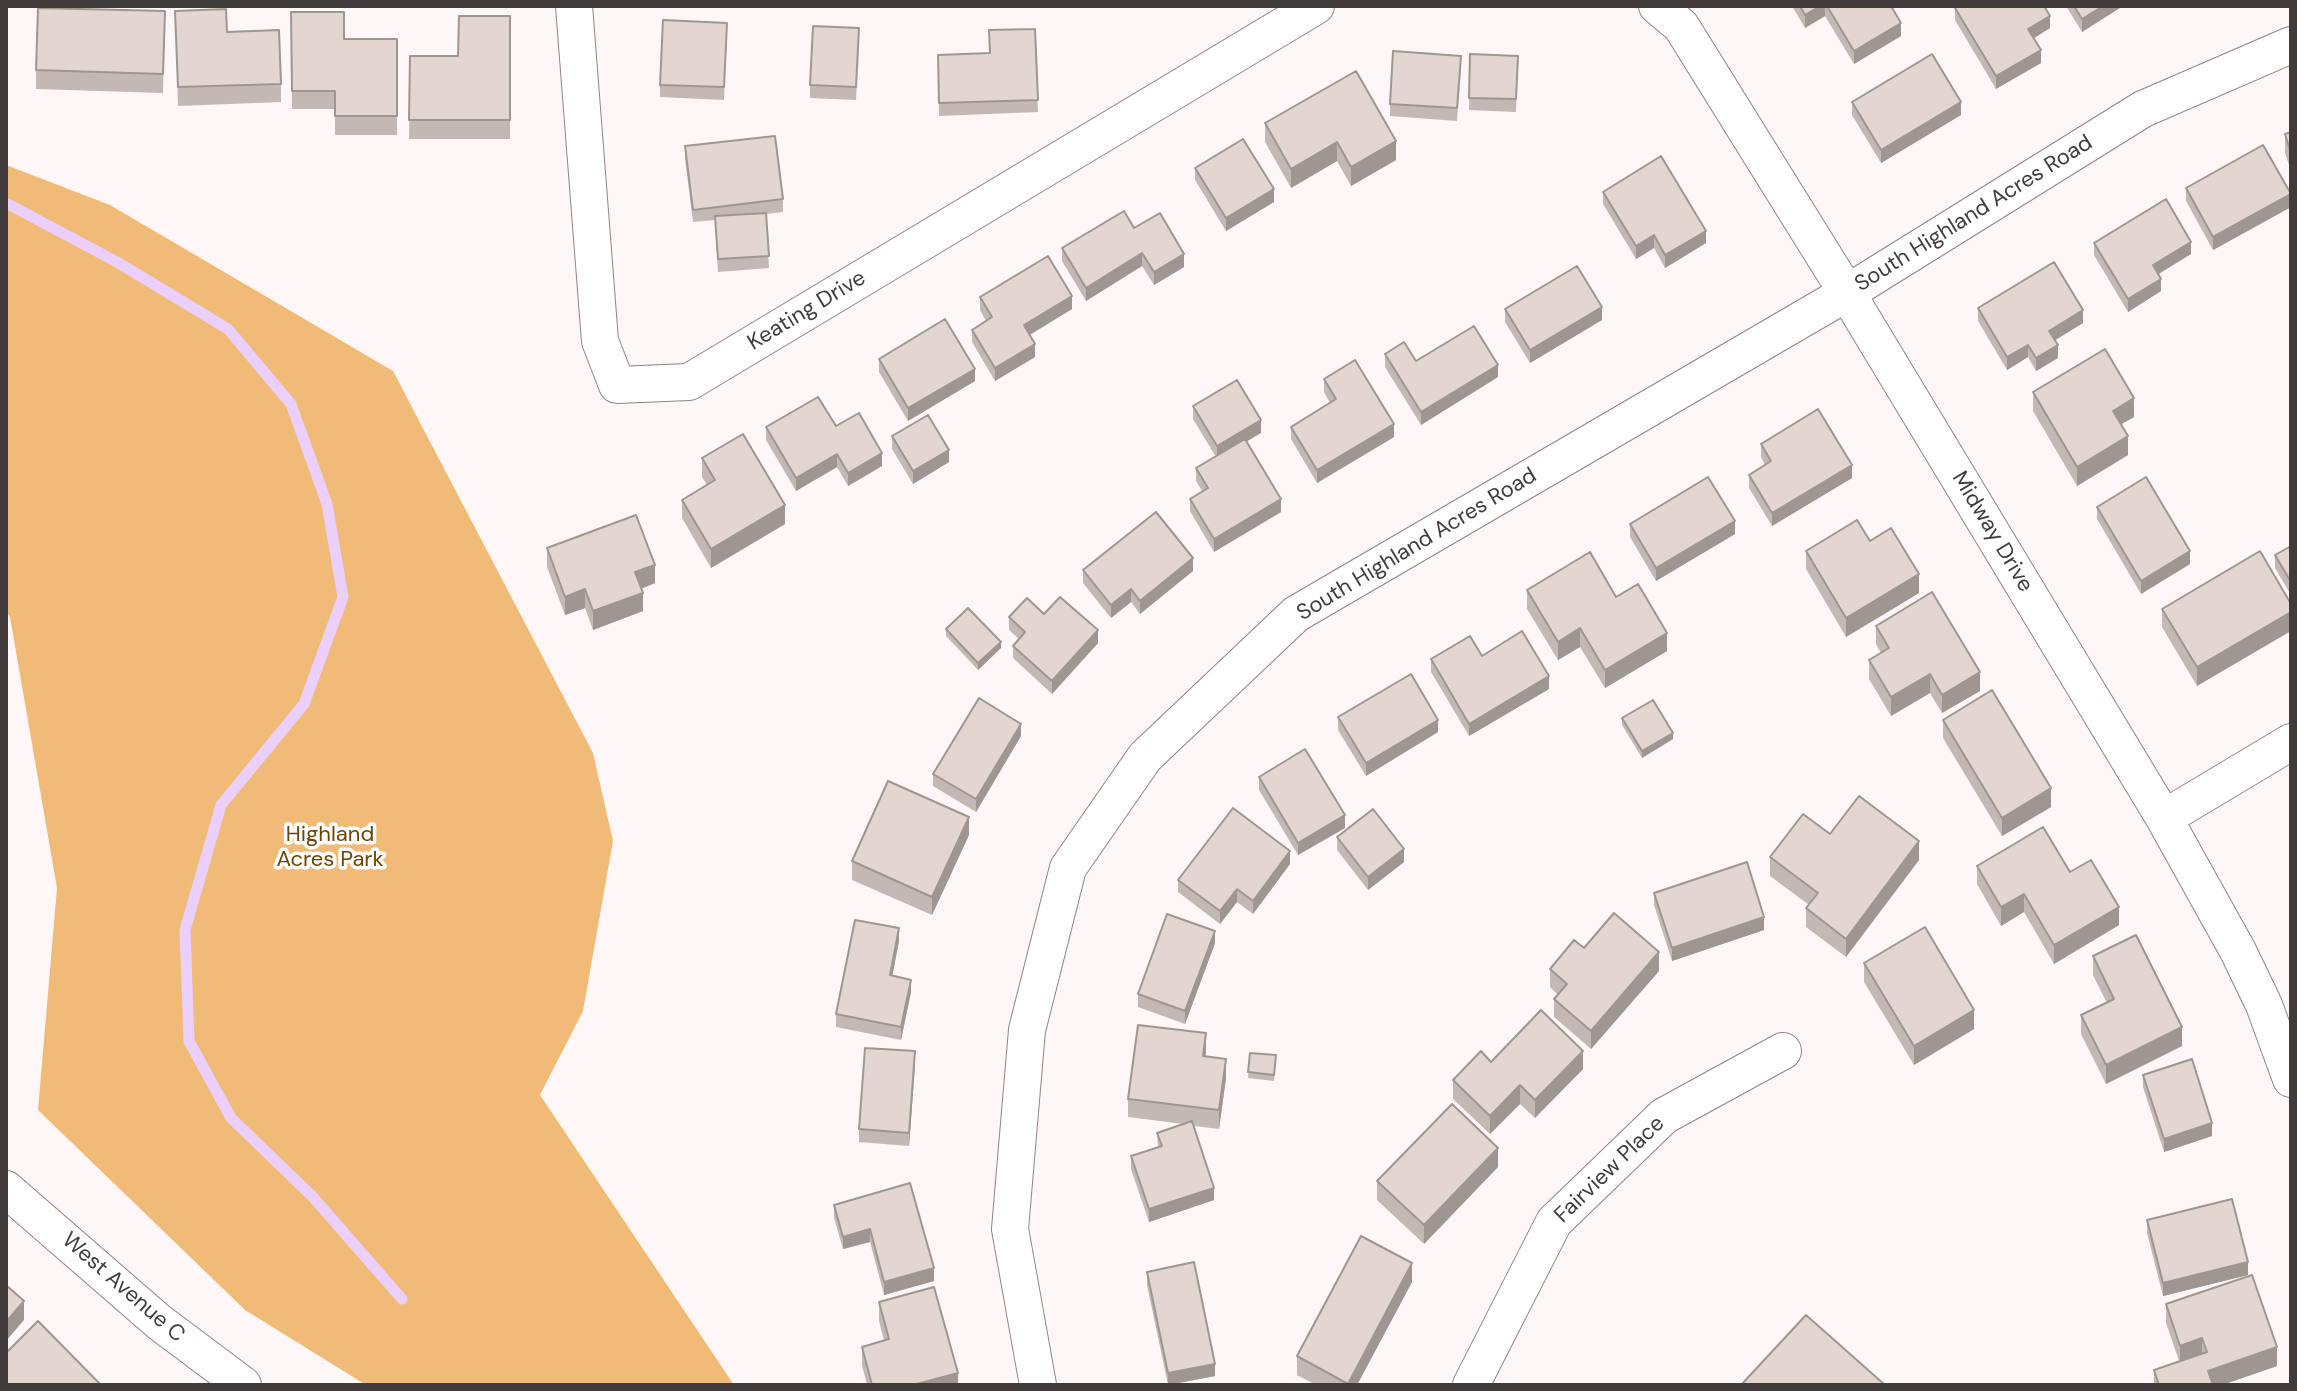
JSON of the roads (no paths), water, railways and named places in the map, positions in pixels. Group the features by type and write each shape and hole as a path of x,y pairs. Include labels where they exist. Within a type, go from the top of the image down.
{"street":[{"name":"Keating Drive","path":"574,6 600,341 617,385 689,382 1316,6"},
{"name":"Midway Drive","path":"1657,6 1681,26 1847,293 2164,818 2264,1005 2291,1079"},
{"name":"South Highland Acres Road","path":"1038,1385 1010,1229 1027,1030 1068,868 1145,757 1296,614 1847,293 2143,109 2291,45"},
{"path":"2164,818 2291,742"},
{"name":"Fairview Place","path":"1471,1385 1554,1222 1664,1116 1783,1051"},
{"name":"West Avenue C","path":"6,1189 159,1322 243,1385"}],"waterway":[{"path":"6,203 117,262 228,329 291,404 327,504 343,597 304,704 221,805 185,930 189,1041 231,1118 312,1196 402,1299"}],"park label":[{"name":"Highland Acres Park","path":"330,848"}]}
